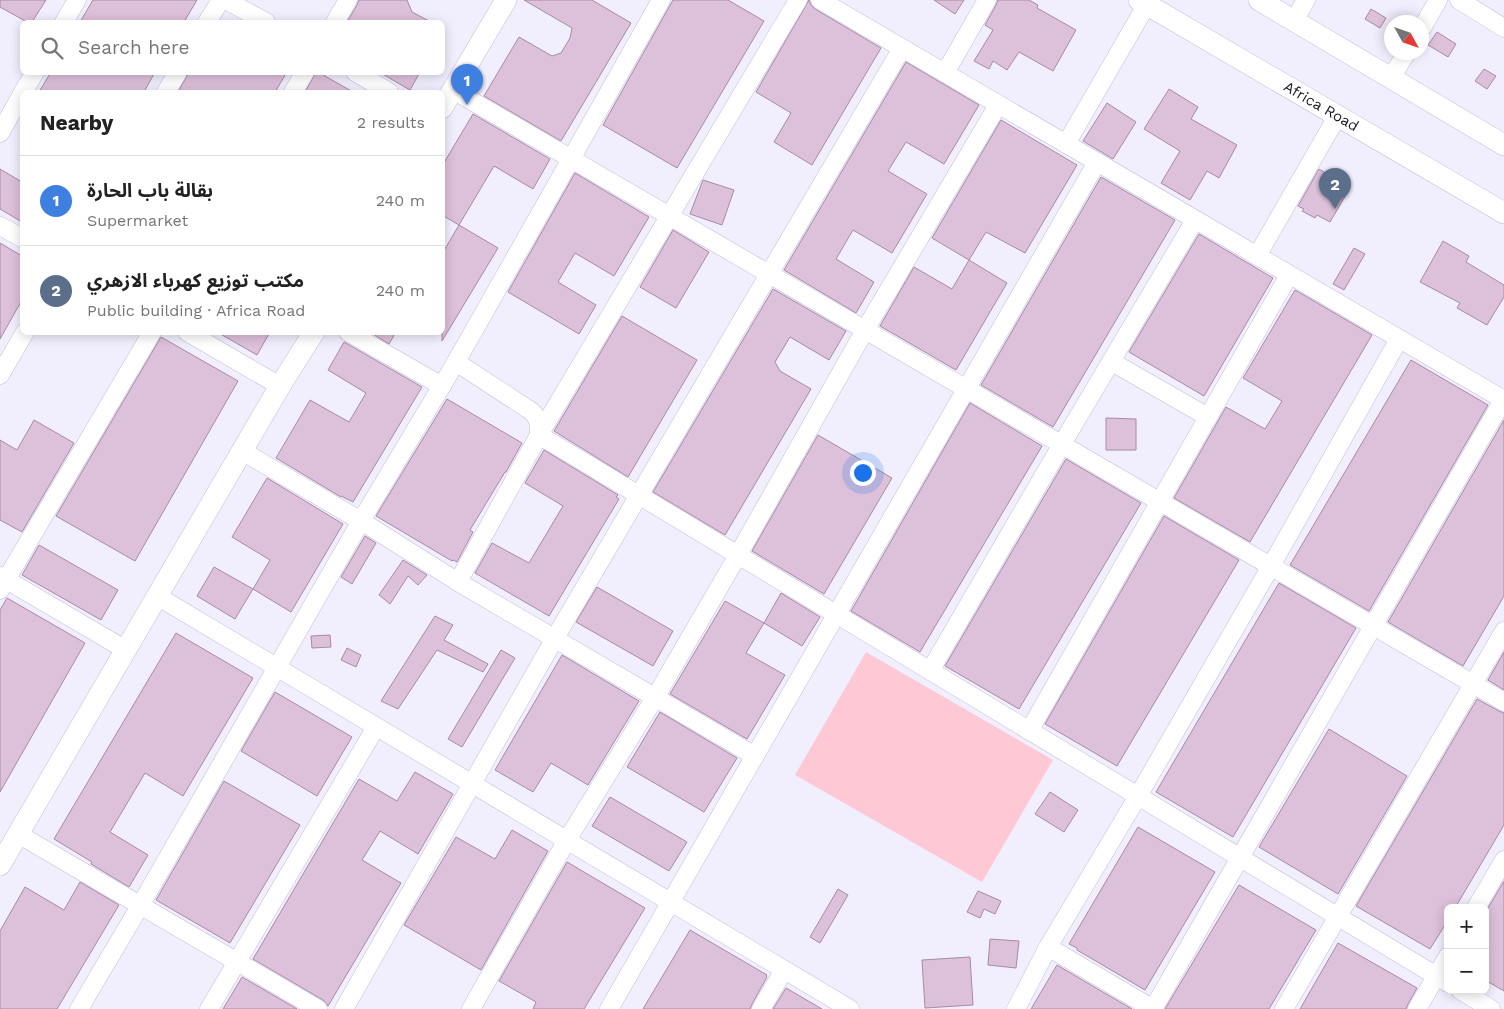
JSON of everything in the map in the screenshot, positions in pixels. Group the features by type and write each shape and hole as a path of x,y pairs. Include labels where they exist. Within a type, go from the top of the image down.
{"street":[{"path":"65,20 77,0"},
{"path":"208,20 220,0"},
{"path":"226,0 262,20"},
{"path":"335,20 348,0"},
{"path":"445,103 506,0"},
{"path":"79,1009 361,521 456,362 662,0"},
{"path":"458,582 539,435 798,0"},
{"path":"820,0 1503,400 1153,1009 1048,947"},
{"path":"946,74 988,0"},
{"path":"1258,0 1504,145"},
{"path":"1294,21 1306,0"},
{"path":"1429,16 1438,0"},
{"path":"1459,0 1504,28"},
{"path":"1066,144 1143,2"},
{"name":"Africa Road","path":"1143,2 1500,208"},
{"path":"344,1009 555,638 902,48"},
{"path":"1391,78 1402,60"},
{"path":"25,90 33,75"},
{"path":"167,90 176,75"},
{"path":"294,90 303,75"},
{"path":"360,75 386,90"},
{"path":"453,90 1504,702"},
{"path":"0,133 20,98"},
{"path":"471,1009 566,840 656,696 865,330 998,104"},
{"path":"1258,256 1338,115"},
{"path":"609,1009 1097,162"},
{"path":"930,671 1062,444 1196,220"},
{"path":"0,226 20,237"},
{"path":"1029,731 1289,275"},
{"path":"0,375 23,335"},
{"path":"126,650 2,582 150,335"},
{"path":"192,335 280,386"},
{"path":"0,866 280,386 312,335"},
{"path":"353,335 442,386"},
{"path":"1016,1009 1048,947 1271,566 1399,339"},
{"path":"456,362 535,414 540,423 539,435"},
{"path":"1112,362 1208,417"},
{"path":"539,435 1442,979 1417,1009"},
{"path":"242,451 361,521 458,582 656,696 755,756"},
{"path":"157,596 850,1009"},
{"path":"1284,1009 1504,631"},
{"path":"209,1009 376,727"},
{"path":"18,834 318,1009"},
{"path":"1478,904 1504,860"},
{"path":"761,1009 784,970"},
{"path":"1467,994 1491,1009"}],"shaded area":[{"path":"866,652 1053,760 982,882 795,775"}],"building":[{"path":"0,0 46,0 33,20 23,20 0,7"},
{"path":"93,0 197,0 185,20 81,20"},
{"path":"359,0 407,0 412,12 427,20 348,20"},
{"path":"524,0 592,0 631,23 561,141 484,96 519,37 552,56 561,53 570,38 572,28"},
{"path":"673,0 728,0 764,21 677,168 603,125"},
{"path":"809,0 815,9 881,48 812,165 774,142 791,113 756,92"},
{"path":"934,0 964,0 955,14"},
{"path":"998,0 1029,0 1038,5 1037,8 1076,30 1053,71 1019,52 1007,70 993,61 989,69 974,61 993,30 985,25"},
{"path":"1371,9 1384,17 1384,21 1380,28 1365,19"},
{"path":"1437,32 1456,44 1448,57 1429,46"},
{"path":"906,62 979,105 944,164 906,142 888,171 927,194 892,253 853,230 836,259 874,282 856,313 784,270"},
{"path":"1484,69 1496,76 1487,89 1475,81"},
{"path":"49,75 153,75 145,90 40,90"},
{"path":"187,75 285,75 276,90 179,90"},
{"path":"314,75 323,75 350,90 306,90"},
{"path":"384,75 418,75 410,90"},
{"path":"1169,89 1198,107 1191,119 1237,145 1219,178 1207,171 1190,200 1161,183 1180,151 1144,129"},
{"path":"1107,103 1136,122 1113,159 1083,141"},
{"path":"473,114 550,159 533,189 494,166 459,225 445,217 445,161"},
{"path":"1001,120 1077,165 1025,253 986,232 969,260 932,238"},
{"path":"0,169 20,181 20,221 0,209"},
{"path":"1319,169 1345,185 1342,190 1347,193 1330,222 1317,215 1315,218 1302,211 1304,209 1298,206"},
{"path":"575,173 649,217 614,276 575,253 558,282 596,305 579,334 508,292"},
{"path":"1101,177 1175,220 1053,427 981,385"},
{"path":"703,180 734,190 722,225 690,214"},
{"path":"459,225 498,248 442,341 442,335 445,335 445,249"},
{"path":"673,230 709,252 676,308 640,287"},
{"path":"1199,234 1273,278 1204,396 1129,352"},
{"path":"1443,241 1469,256 1466,262 1504,285 1504,297 1487,325 1457,308 1460,303 1420,282"},
{"path":"0,243 20,255 20,304 0,339"},
{"path":"1354,248 1365,254 1344,290 1333,284"},
{"path":"969,260 1007,283 956,370 880,326 914,267 952,289"},
{"path":"773,289 846,331 829,360 790,337 775,362 780,371 811,389 725,535 653,492"},
{"path":"1295,290 1372,335 1250,542 1174,498 1226,407 1265,429 1282,401 1243,378"},
{"path":"622,316 697,360 628,477 554,431"},
{"path":"222,335 268,335 257,355"},
{"path":"375,335 394,335 389,344"},
{"path":"161,337 238,381 135,561 56,516"},
{"path":"344,342 422,387 353,502 341,497 276,458 310,400 349,422 366,393 328,370"},
{"path":"1411,360 1488,405 1369,611 1290,565"},
{"path":"447,399 522,443 470,530 473,532 457,562 452,561 376,516"},
{"path":"970,403 1042,446 920,652 851,611"},
{"path":"1106,418 1136,419 1136,450 1106,450"},
{"path":"34,420 74,443 22,532 0,520 0,440 17,450"},
{"path":"1504,420 1504,596 1463,666 1388,622"},
{"path":"818,435 892,478 824,594 752,551"},
{"path":"544,450 618,495 616,497 619,499 549,616 475,573 492,543 529,563 563,506 525,483"},
{"path":"1066,459 1141,503 1019,709 945,666"},
{"path":"267,478 343,524 291,612 253,589 270,560 232,537"},
{"path":"1164,516 1239,560 1117,766 1045,724"},
{"path":"365,536 376,543 352,584 341,577"},
{"path":"39,545 118,590 101,620 22,575"},
{"path":"403,560 427,575 418,585 408,576 390,604 379,595"},
{"path":"214,567 253,589 235,619 197,596"},
{"path":"1279,583 1356,628 1233,837 1156,792"},
{"path":"597,587 673,631 653,666 576,622"},
{"path":"781,593 820,617 802,646 764,623"},
{"path":"7,598 85,643 0,792 0,610"},
{"path":"725,601 764,623 746,653 785,675 747,739 670,694"},
{"path":"435,616 453,625 444,640 488,664 483,672 437,650 398,709 381,701"},
{"path":"176,633 253,678 183,796 145,773 110,832 148,855 129,887 54,839"},
{"path":"330,635 331,647 312,648 311,636"},
{"path":"347,648 361,655 356,667 341,660"},
{"path":"501,650 515,658 462,747 448,739"},
{"path":"1504,652 1504,690 1488,680"},
{"path":"562,655 639,701 588,785 551,763 533,792 495,770"},
{"path":"275,692 352,737 317,796 241,751"},
{"path":"1477,699 1504,713 1504,825 1457,904 1444,904 1444,926 1430,949 1356,906"},
{"path":"660,712 737,758 704,812 627,767"},
{"path":"1329,729 1407,776 1338,894 1259,847"},
{"path":"415,772 453,794 418,854 380,831 362,860 401,883 328,1006 323,1000 253,959 359,779 397,801"},
{"path":"224,781 300,825 230,943 156,900"},
{"path":"1050,792 1078,810 1064,832 1035,814"},
{"path":"610,797 687,842 669,871 592,826"},
{"path":"1138,827 1215,872 1145,990 1069,944"},
{"path":"512,830 548,851 481,970 404,925 456,837 495,859"},
{"path":"567,862 645,908 584,1009 533,1009 536,1002 499,981"},
{"path":"1504,881 1504,991 1489,982 1489,906"},
{"path":"80,882 119,905 57,1009 0,1009 0,931 25,887 64,910"},
{"path":"1239,885 1316,930 1269,1009 1165,1009"},
{"path":"838,889 848,895 820,943 810,937"},
{"path":"978,891 1001,901 995,914 984,909 980,918 967,912"},
{"path":"690,930 767,975 750,1009 643,1009"},
{"path":"990,939 1019,941 1016,968 988,965"},
{"path":"1338,943 1417,988 1406,1009 1300,1009"},
{"path":"970,957 973,1005 925,1008 922,960"},
{"path":"1057,965 1096,988 1132,1009 1031,1009"},
{"path":"242,977 297,1009 223,1009"},
{"path":"786,988 822,1009 773,1009"}],"place":[{"name":"بقالة باب الحارة","path":"467,105"},
{"name":"مكتب توزيع كهرباء الازهري","path":"1335,209"}]}
